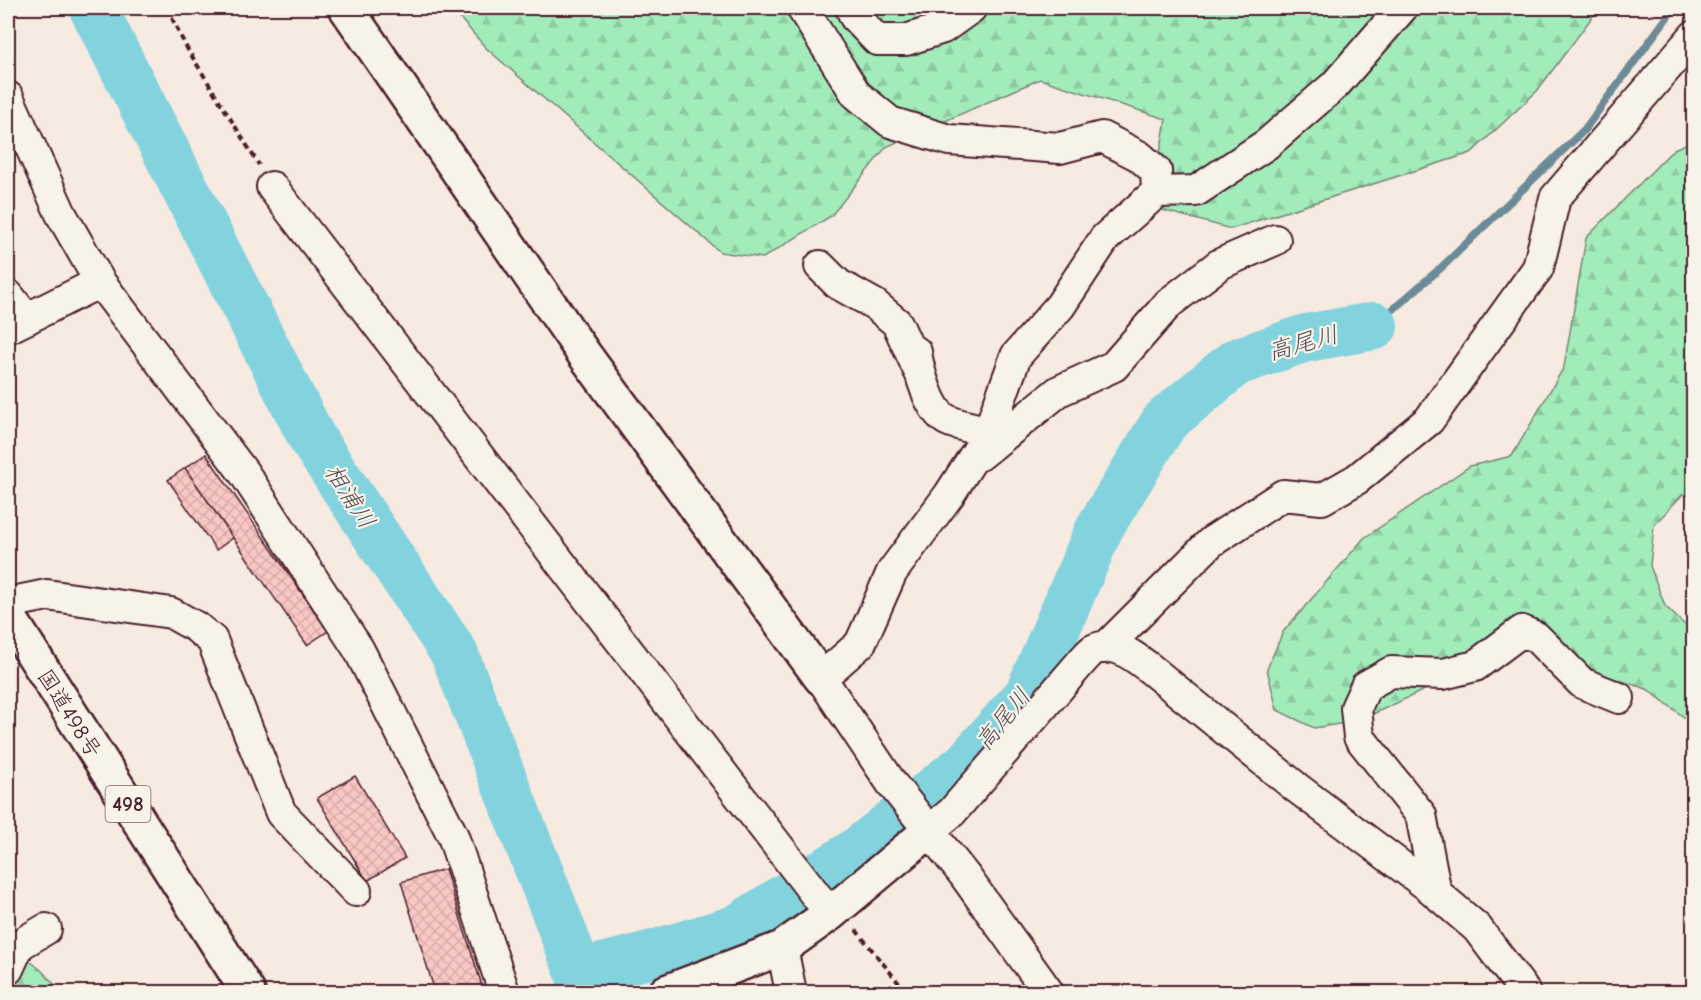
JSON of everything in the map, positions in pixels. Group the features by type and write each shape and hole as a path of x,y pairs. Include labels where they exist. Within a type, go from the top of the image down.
{"main road":[{"path":"346,8 584,354 821,678"},
{"name":"国道498号","path":"8,615 248,993"},
{"path":"666,993 782,948 922,822"}],"street":[{"path":"802,8 856,94 890,122 949,140 1060,148 1102,137 1139,156 1156,171 1157,192"},
{"path":"851,8 855,17 877,40 906,40 943,28 971,8"},
{"path":"1048,993 965,876 892,784 821,678 860,644 892,572 949,495 988,432 1016,356 1060,306 1105,238 1157,192 1196,191 1267,144 1335,85 1402,8"},
{"path":"1105,648 1211,542 1283,495 1322,499 1331,494 1356,479 1429,420 1538,268 1556,198 1694,36"},
{"path":"8,97 61,214 100,282 244,473 359,650 453,836 504,993"},
{"path":"272,187 797,871 829,906"},
{"path":"968,465 1059,391 1113,366 1169,303 1220,264 1275,240"},
{"path":"820,266 838,284 874,303 897,322 930,401 945,420 988,432"},
{"path":"8,295 17,323 100,282"},
{"path":"912,325 919,371"},
{"path":"8,603 46,595 171,613 196,627 212,640 281,813 356,891"},
{"path":"1436,893 1421,815 1359,737 1356,708 1366,686 1391,672 1443,674 1475,666 1522,630 1536,637 1582,683 1619,698"},
{"path":"922,822 952,812 1083,660 1094,649 1111,647 1125,651 1148,667 1297,788 1436,893 1477,928 1525,993"},
{"path":"8,969 19,945 46,929"},
{"path":"782,948 791,993"}],"path":[{"path":"829,906 906,993"}],"green space":[{"path":"451,8 1599,8 1537,91 1471,153 1231,229 1151,207 1166,119 1040,79 886,147 831,216 763,258 720,252 486,48"},
{"path":"1693,141 1693,497 1683,494 1654,525 1650,566 1665,606 1693,633 1693,724 1647,689 1516,647 1358,721 1314,728 1277,710 1267,669 1283,632 1364,538 1470,466 1512,456 1564,367 1586,238 1674,149"},
{"path":"8,943 41,970 62,992 8,992"}],"building":[{"path":"206,454 328,631 307,645 185,468"},
{"path":"185,468 233,538 216,550 168,480"},
{"path":"355,776 405,858 367,881 317,798"},
{"path":"445,869 484,992 435,992 401,882"}],"waterway":[{"name":"相浦川","path":"93,8 313,440 454,653 579,973 584,992"},
{"path":"1374,326 1443,266 1584,130 1674,8"},
{"name":"高尾川","path":"579,973 736,929 856,852 966,765 1028,695 1100,527 1165,421 1236,362 1306,338 1374,326"}]}
